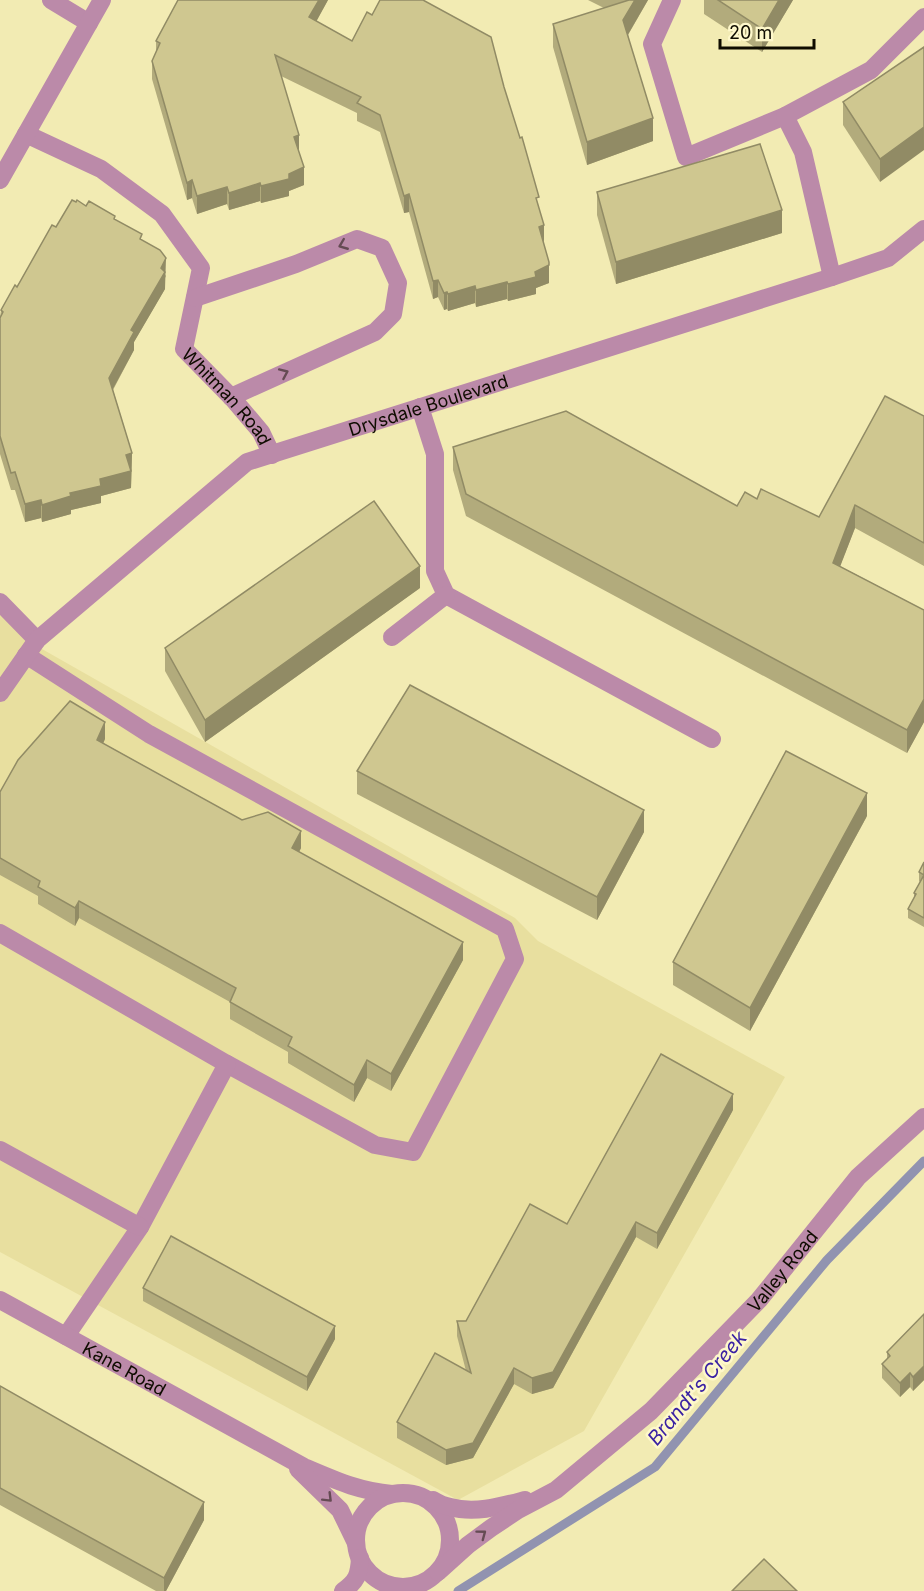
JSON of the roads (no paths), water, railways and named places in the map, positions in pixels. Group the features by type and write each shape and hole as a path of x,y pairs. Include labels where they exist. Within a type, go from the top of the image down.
{"street":[{"path":"51,0 89,23"},
{"path":"0,180 102,0"},
{"path":"672,0 652,44 686,157 785,116 871,70 924,17"},
{"path":"785,116 803,152 832,277"},
{"name":"Whitman Road","path":"26,134 101,169 162,214 201,268 184,349 231,397 261,432 272,454"},
{"name":"Drysdale Boulevard","path":"0,693 32,648 247,462 888,258 924,229"},
{"path":"195,298 296,264 357,239 382,248 398,283 393,314 375,332 231,397"},
{"path":"420,407 435,454 435,571 447,595 712,739"},
{"path":"392,637 447,595"},
{"path":"0,602 32,648 149,734 505,929 515,959 413,1152 375,1145 227,1064 0,933"},
{"path":"66,1336 140,1227 227,1064"},
{"name":"Valley Road","path":"394,1591 426,1581 491,1528 518,1510 556,1490 651,1411 759,1300 858,1177 924,1117"},
{"path":"0,1150 140,1227"},
{"name":"Kane Road","path":"0,1300 304,1467 345,1485 392,1494"},
{"name":"Kane Road","path":"249,1437 298,1469 340,1510 358,1551"},
{"name":"Valley Road","path":"392,1494 409,1493 466,1510 491,1508 556,1490"},
{"path":"343,1591 355,1580 359,1571 357,1531 361,1519 379,1498 392,1494"},
{"path":"424,1497 441,1512 450,1531 451,1546 438,1572"},
{"path":"358,1551 368,1572 381,1582 396,1587 412,1586"}],"waterway":[{"name":"Brandt's Creek","path":"458,1591 655,1467 827,1260 924,1161"}]}
